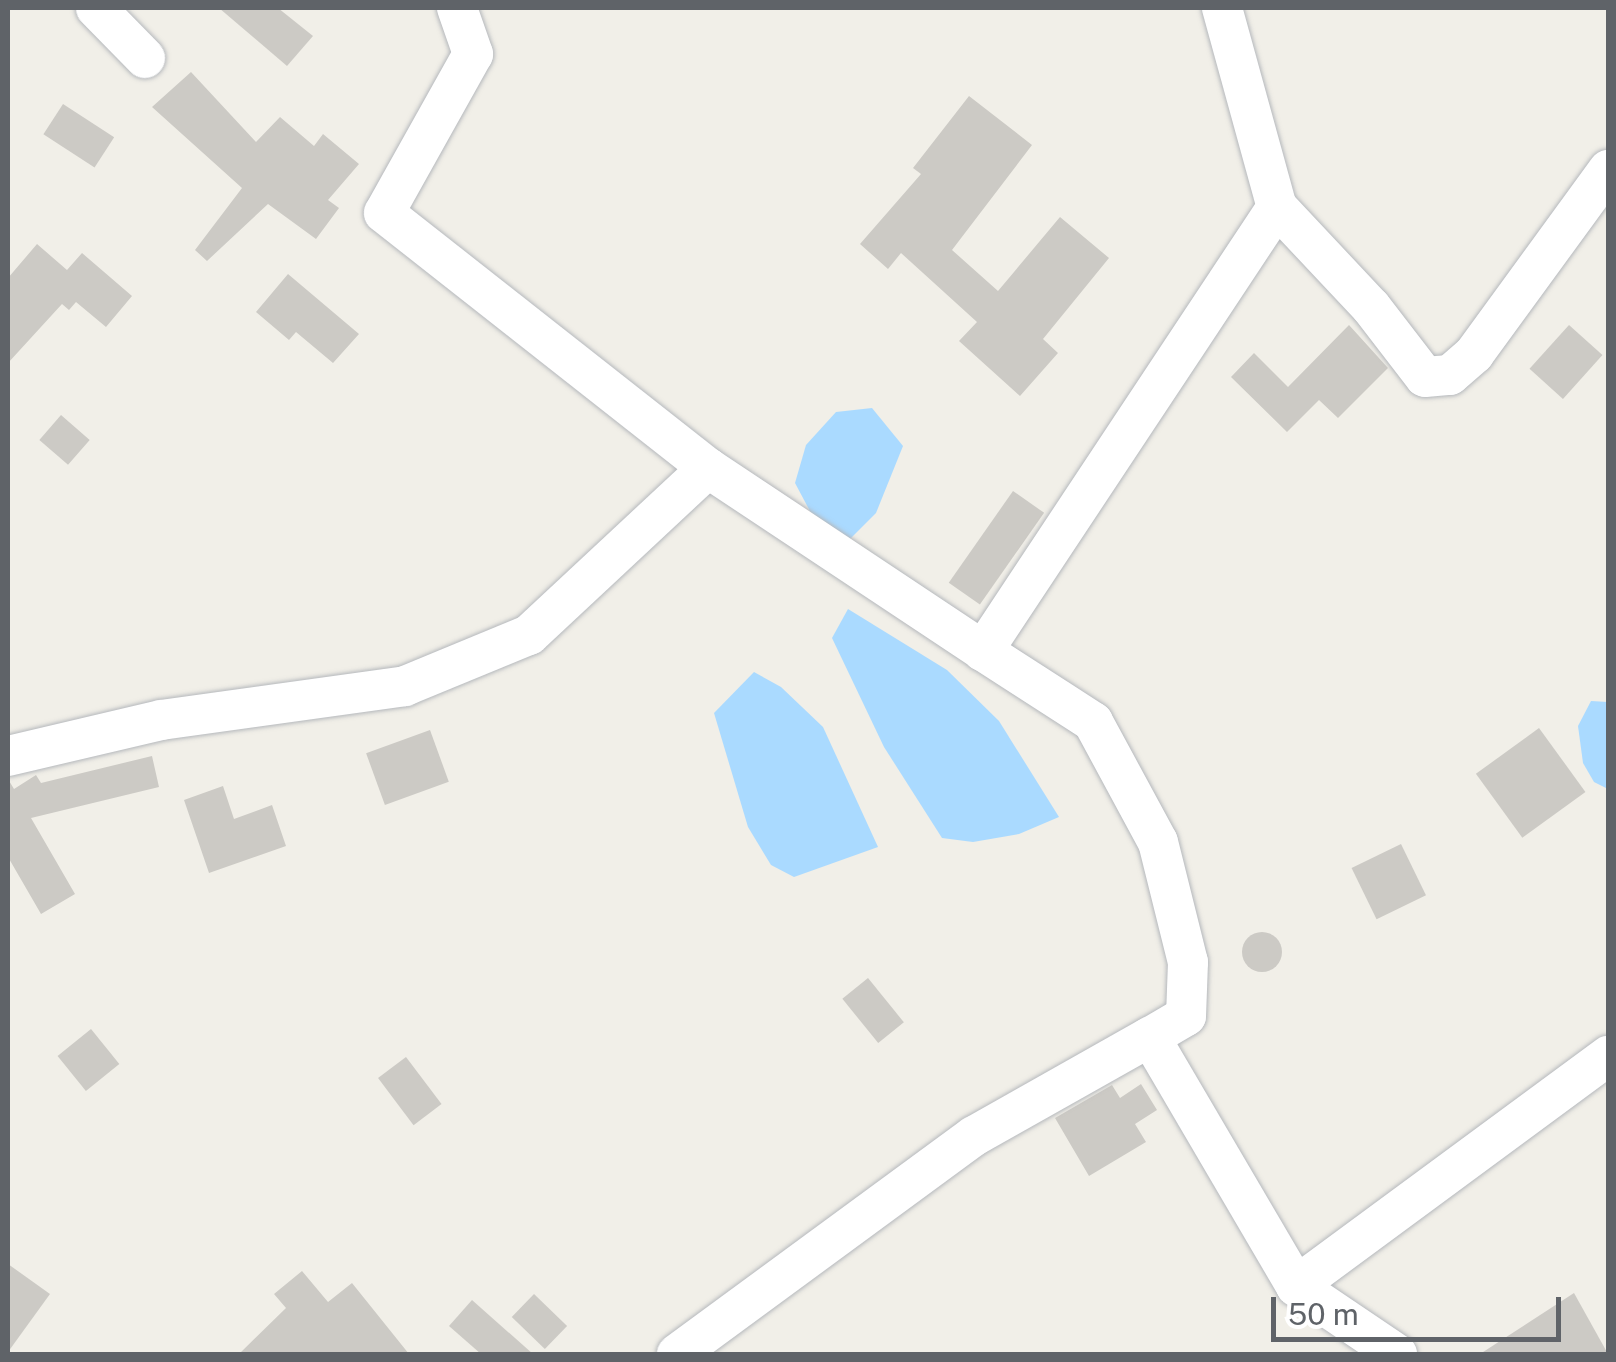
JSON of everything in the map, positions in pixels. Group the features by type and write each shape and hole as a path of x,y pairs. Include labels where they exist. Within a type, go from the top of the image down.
{"street":[{"path":"96,8 145,58"},
{"path":"457,8 473,54 384,212 708,468 1093,722 1158,842 1188,962 1186,1016 974,1136 677,1354"},
{"path":"1222,8 1276,206 1372,307 1425,377 1450,375 1474,354 1608,170"},
{"path":"983,651 1276,206"},
{"path":"8,756 161,720 405,686 529,634 708,468"},
{"path":"1150,1037 1296,1286 1397,1354"},
{"path":"1296,1286 1608,1056"}],"water":[{"path":"872,408 903,446 876,513 848,541 812,515 795,483 806,445 836,412"},
{"path":"848,609 947,670 999,721 1059,817 1019,834 973,842 942,838 884,747 832,638"},
{"path":"754,672 781,687 823,727 878,847 794,877 771,865 748,827 714,713"},
{"path":"1591,701 1608,702 1608,789 1594,782 1583,763 1578,726"}],"building":[{"path":"219,8 278,8 313,36 287,66"},
{"path":"191,72 256,142 280,117 314,146 323,134 359,164 328,200 339,208 316,239 268,204 207,261 195,250 242,188 152,107"},
{"path":"969,96 1032,145 952,250 998,291 1060,217 1109,258 1043,339 1058,353 1020,396 959,341 977,322 901,253 888,269 860,244 921,174 913,168"},
{"path":"63,104 114,137 95,167 43,134"},
{"path":"37,244 67,270 82,253 132,296 106,327 76,302 69,310 62,304 8,363 8,278"},
{"path":"288,274 359,334 333,363 296,332 289,340 256,312"},
{"path":"1349,325 1388,368 1338,418 1319,400 1287,432 1231,377 1254,353 1288,387"},
{"path":"1569,325 1602,355 1563,399 1530,369"},
{"path":"61,415 90,440 68,465 39,440"},
{"path":"1013,491 1044,513 980,605 949,583"},
{"path":"1539,728 1585,792 1522,838 1476,774"},
{"path":"430,730 449,782 385,805 366,753"},
{"path":"152,756 159,787 31,818 75,894 41,914 8,857 8,779 14,789 36,775 41,783"},
{"path":"223,786 234,819 272,805 286,846 209,873 184,800"},
{"path":"1401,844 1426,895 1377,919 1352,868"},
{"path":"1262,932 1276,938 1282,952 1276,966 1262,972 1248,966 1242,952 1248,938"},
{"path":"868,978 904,1022 878,1043 842,999"},
{"path":"91,1029 119,1064 86,1091 58,1056"},
{"path":"406,1057 442,1104 414,1125 378,1078"},
{"path":"1141,1084 1157,1110 1135,1124 1146,1142 1089,1176 1055,1118 1112,1085 1120,1098"},
{"path":"8,1264 50,1294 8,1352"},
{"path":"302,1271 328,1302 352,1283 409,1354 239,1354 286,1308 274,1294"},
{"path":"1574,1293 1608,1354 1480,1354"},
{"path":"534,1294 567,1326 545,1349 512,1317"},
{"path":"472,1300 533,1354 481,1354 449,1326"}]}
